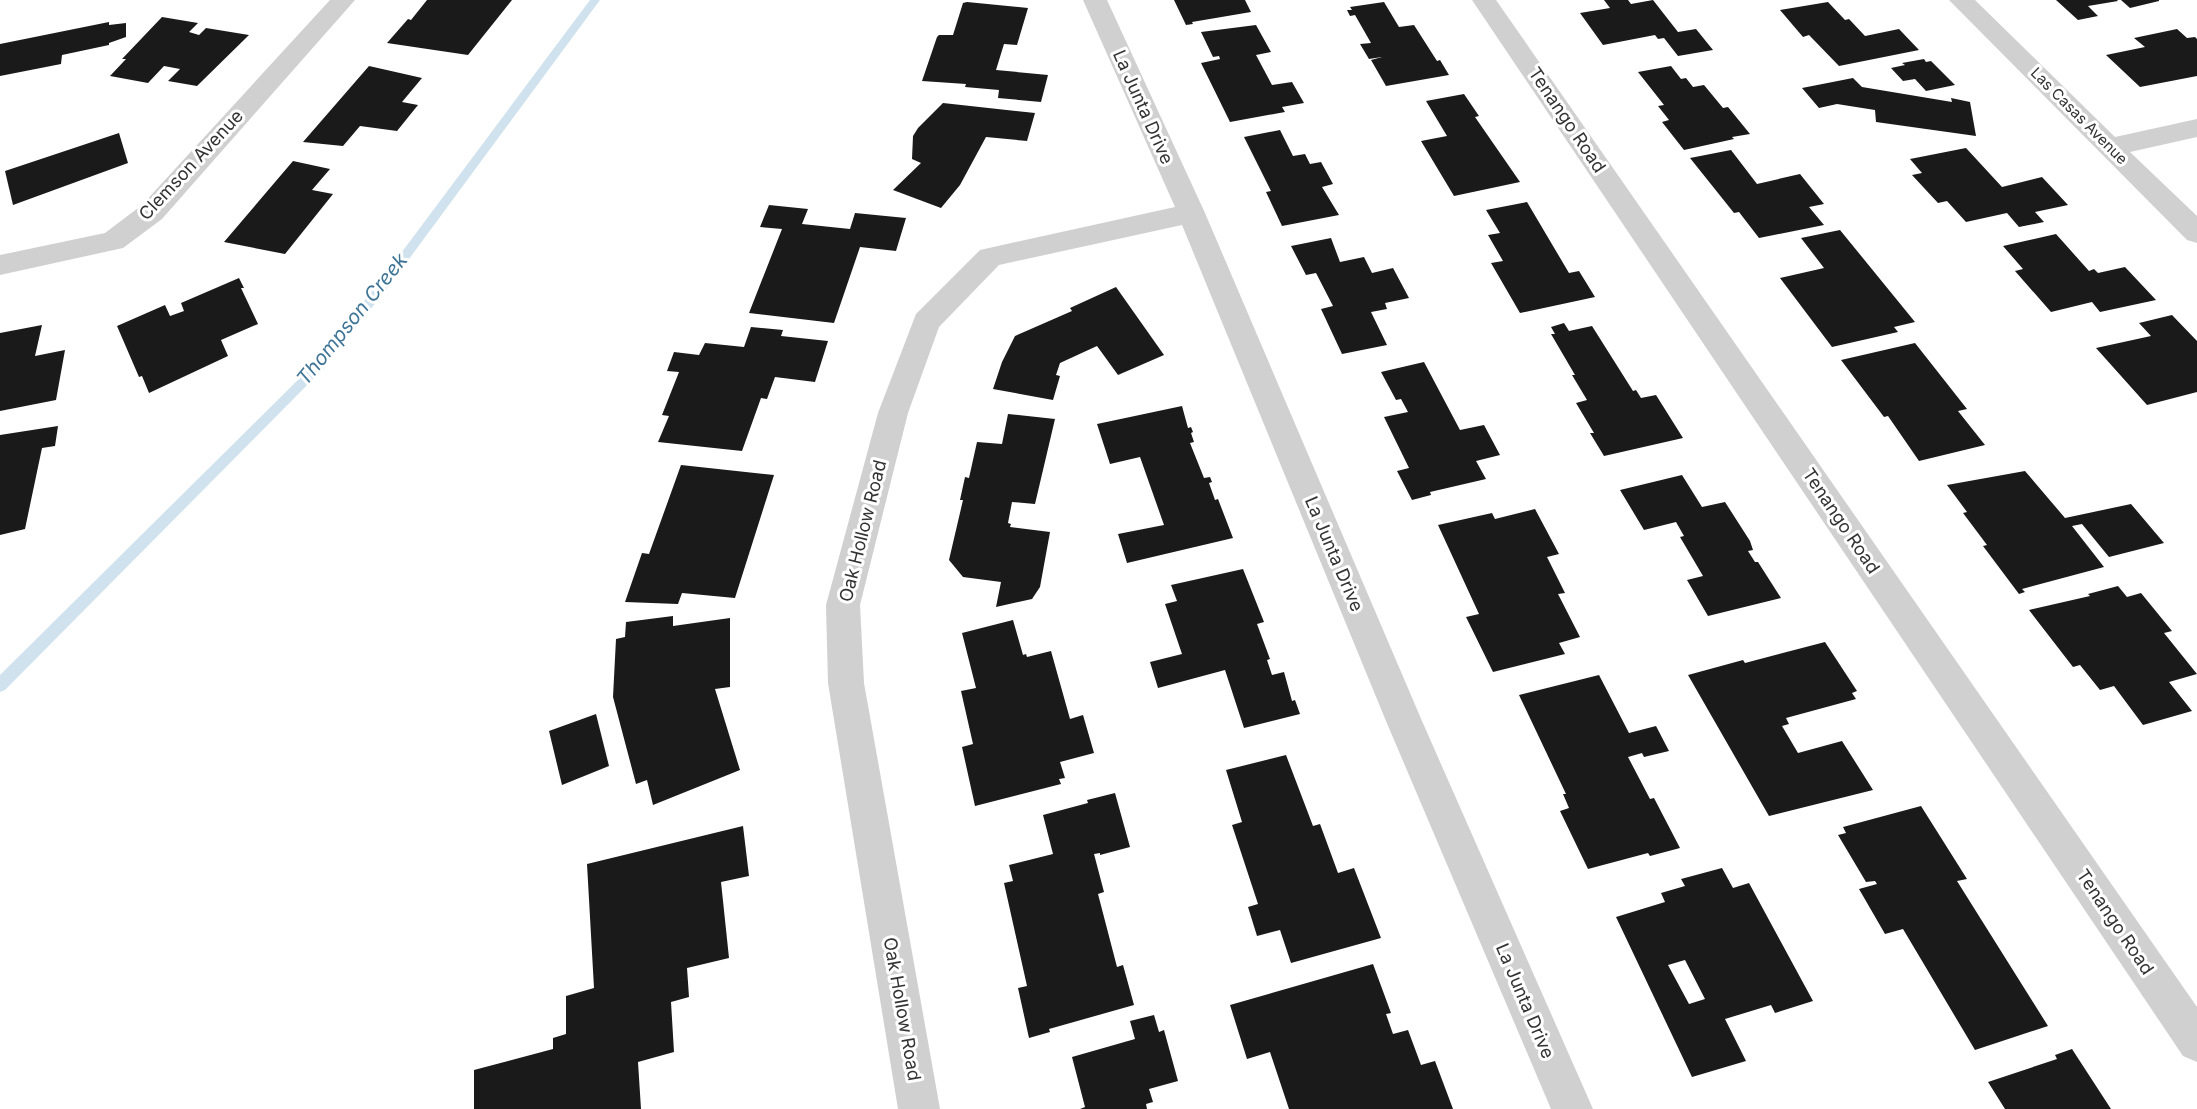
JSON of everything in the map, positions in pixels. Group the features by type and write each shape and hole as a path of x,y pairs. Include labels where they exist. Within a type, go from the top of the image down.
{"street":[{"name":"Clemson Avenue","path":"0,265 113,241 152,212 343,0"},
{"name":"La Junta Drive","path":"1095,0 1191,213 1404,721 1572,1109"},
{"name":"Tenango Road","path":"1485,0 2197,1042"},
{"name":"Las Casas Avenue","path":"1961,0 2197,232"},
{"path":"2110,147 2197,128"},
{"name":"Oak Hollow Road","path":"919,1109 846,683 843,605 893,413 926,322 990,257 1191,213"}],"building":[{"path":"427,0 512,0 468,55 387,43 408,19 411,20"},
{"path":"1174,0 1245,0 1251,12 1186,25"},
{"path":"1604,0 1628,0 1631,4 1653,0 1678,32 1696,29 1713,50 1678,56 1664,38 1658,39 1655,35 1603,45 1580,13 1610,8"},
{"path":"2056,0 2118,1 2088,6 2098,16 2078,20"},
{"path":"2121,0 2159,0 2159,1 2130,8"},
{"path":"1384,2 1399,27 1414,25 1437,61 1440,60 1449,75 1386,86 1371,60 1382,57 1369,59 1360,44 1371,43 1355,15 1350,16 1347,10 1352,10 1350,7"},
{"path":"1828,2 1865,36 1899,29 1919,50 1839,66 1809,35 1803,37 1780,10"},
{"path":"963,3 1028,8 1017,45 1004,44 996,70 1048,75 1041,102 998,98 999,90 965,87 966,84 922,81 937,37 953,35"},
{"path":"162,17 198,23 189,32 199,35 206,28 249,35 197,86 168,81 180,69 164,66 148,83 110,76 126,59 122,59"},
{"path":"109,22 109,25 126,23 126,37 109,43 109,45 62,55 61,64 0,76 0,44"},
{"path":"1256,25 1271,52 1256,55 1272,85 1292,82 1304,103 1282,107 1285,112 1230,122 1201,63 1220,59 1219,56 1213,57 1201,32"},
{"path":"2177,29 2187,38 2197,39 2197,76 2140,87 2106,55 2145,47 2134,38"},
{"path":"1924,59 1926,62 1931,61 1955,85 1926,91 1915,79 1903,81 1891,68 1905,65 1902,63"},
{"path":"369,66 422,78 402,102 418,105 397,131 360,126 343,146 303,142"},
{"path":"1671,66 1681,79 1686,78 1693,87 1704,85 1723,108 1728,107 1750,134 1684,150 1662,122 1669,120 1658,106 1664,105 1638,72"},
{"path":"1853,78 1862,87 1952,102 1951,98 1970,102 1976,136 1876,122 1875,110 1837,104 1819,108 1802,88"},
{"path":"1464,94 1479,116 1475,117 1520,182 1454,196 1421,141 1447,136 1426,101"},
{"path":"943,103 1035,113 1027,141 986,137 960,185 941,208 893,190 921,163 912,159 913,136"},
{"path":"1280,130 1293,156 1305,154 1310,164 1321,162 1333,184 1322,187 1339,215 1282,226 1266,192 1271,191 1244,137"},
{"path":"119,133 128,163 13,205 5,171"},
{"path":"1966,148 2002,187 2042,177 2068,205 2035,212 2044,222 2019,227 2007,213 1966,222 1947,201 1938,203 1912,175 1922,173 1910,159"},
{"path":"1731,150 1757,184 1800,174 1824,204 1809,207 1824,225 1759,238 1739,212 1734,213 1690,158"},
{"path":"293,161 330,169 312,190 333,194 285,254 224,242"},
{"path":"1527,202 1569,273 1579,271 1595,297 1520,313 1491,263 1503,261 1488,235 1500,233 1486,210"},
{"path":"769,205 808,209 802,224 850,229 855,213 906,218 896,251 860,247 834,323 749,313 782,229 760,227"},
{"path":"1840,230 1915,322 1894,327 1898,332 1832,347 1780,278 1824,268 1801,238"},
{"path":"2056,234 2089,271 2094,269 2098,273 2125,267 2156,300 2100,312 2092,302 2051,312 2015,271 2023,269 2003,246"},
{"path":"1331,238 1340,262 1364,257 1372,273 1393,268 1409,298 1385,303 1387,309 1371,312 1387,345 1342,354 1321,309 1333,306 1316,273 1306,275 1291,246"},
{"path":"239,278 244,288 241,288 258,324 221,340 228,356 149,393 142,376 139,377 117,326 165,305 170,316 184,311 181,303"},
{"path":"1116,287 1164,355 1118,375 1097,346 1060,363 1056,375 1060,376 1053,400 993,389 1002,362 1015,336 1072,311 1070,308"},
{"path":"2172,315 2197,341 2197,392 2147,405 2096,348 2151,336 2139,323"},
{"path":"1564,323 1569,331 1592,326 1633,391 1636,390 1641,398 1656,395 1683,438 1604,456 1590,433 1594,433 1576,403 1587,400 1551,334 1555,334 1551,327"},
{"path":"42,325 35,356 65,350 56,400 0,411 0,333"},
{"path":"751,327 783,330 781,336 828,341 815,382 775,377 767,399 761,398 742,451 658,442 669,416 662,415 679,372 667,371 674,352 699,355 705,343 744,347"},
{"path":"1915,343 1967,409 1958,411 1985,445 1919,461 1888,416 1884,417 1841,360"},
{"path":"1424,362 1460,430 1484,425 1500,455 1476,461 1486,479 1430,492 1431,495 1412,500 1397,471 1409,468 1384,417 1408,412 1401,399 1396,400 1381,372"},
{"path":"1182,406 1188,428 1191,427 1193,432 1191,433 1194,442 1190,443 1204,478 1210,477 1212,482 1209,483 1215,500 1218,499 1233,538 1127,563 1118,534 1164,525 1140,457 1110,464 1097,424"},
{"path":"1008,414 1055,419 1035,504 1012,502 1008,523 1011,524 1010,527 1050,532 1040,587 1032,599 996,607 1001,582 963,577 949,560 963,500 960,500 965,477 969,478 977,442 1002,444"},
{"path":"58,426 55,446 42,448 25,529 0,535 0,435"},
{"path":"681,465 774,475 735,598 682,593 678,604 625,602 642,553 649,554"},
{"path":"2025,471 2065,518 2131,504 2164,543 2109,557 2082,524 2072,526 2104,567 2022,589 2025,592 2019,594 1983,546 1987,545 1963,513 1967,512 1947,485"},
{"path":"1682,475 1702,507 1725,502 1750,541 1753,550 1748,551 1755,562 1758,562 1781,598 1708,616 1687,580 1703,576 1680,537 1684,536 1676,522 1644,530 1620,490"},
{"path":"1535,509 1559,554 1547,557 1565,593 1558,594 1580,637 1559,643 1565,654 1493,672 1466,617 1479,614 1438,525 1492,513 1495,519"},
{"path":"1243,569 1264,622 1257,624 1270,659 1267,660 1272,675 1284,672 1292,701 1295,700 1300,714 1244,728 1225,670 1158,688 1150,662 1182,654 1165,604 1177,601 1171,585"},
{"path":"2118,586 2127,597 2141,593 2172,631 2164,633 2197,674 2169,682 2192,711 2143,725 2114,686 2100,690 2080,665 2073,667 2029,610 2090,596 2088,594"},
{"path":"673,616 673,626 730,618 730,687 715,689 740,770 653,805 647,780 636,784 613,697 616,639 625,637 626,622"},
{"path":"1013,620 1023,655 1026,654 1027,657 1051,651 1070,719 1083,715 1094,753 1060,762 1065,778 1059,779 1061,784 975,806 962,747 973,744 961,691 976,688 962,633"},
{"path":"1825,642 1857,691 1852,693 1856,699 1786,718 1789,724 1782,726 1798,753 1842,741 1873,790 1769,816 1688,675"},
{"path":"1599,675 1629,733 1656,726 1669,751 1644,757 1642,753 1628,757 1650,799 1654,798 1680,848 1650,856 1648,853 1588,869 1560,811 1569,808 1563,794 1566,794 1519,695"},
{"path":"596,714 609,766 562,785 549,731"},
{"path":"1286,755 1313,826 1320,824 1338,873 1354,868 1381,938 1291,963 1280,930 1257,936 1248,907 1258,904 1232,825 1242,822 1226,770"},
{"path":"1115,793 1130,847 1100,855 1100,853 1094,854 1104,892 1098,894 1117,967 1123,965 1134,1005 1049,1029 1050,1032 1029,1038 1018,988 1027,986 1004,883 1013,881 1009,865 1053,854 1043,815"},
{"path":"1921,806 1967,879 1957,881 2048,1026 1975,1050 1903,929 1885,934 1859,889 1877,884 1875,881 1866,882 1838,835 1846,833 1843,827"},
{"path":"743,826 749,876 721,882 729,958 687,968 689,997 671,1002 674,1052 638,1062 641,1109 474,1109 474,1070 553,1049 553,1038 566,1034 566,996 594,988 587,864"},
{"path":"1722,868 1733,888 1749,883 1813,1001 1775,1013 1771,1005 1725,1019 1746,1061 1692,1077 1616,917 1665,902 1661,893 1685,886 1681,879","holes":["1685,960 1705,999 1689,1004 1668,965"]},
{"path":"1373,964 1391,1013 1386,1014 1393,1034 1408,1030 1421,1065 1435,1061 1453,1109 1289,1109 1270,1052 1247,1059 1230,1005"},
{"path":"1154,1015 1159,1032 1164,1030 1178,1081 1149,1089 1153,1102 1146,1104 1147,1109 1080,1109 1085,1107 1072,1057 1135,1039 1130,1021"},
{"path":"2072,1049 2111,1109 2005,1109 1988,1082 2057,1059 2055,1055"}],"waterway":[{"name":"Thompson Creek","path":"0,685 320,365 388,279 595,0"}]}
